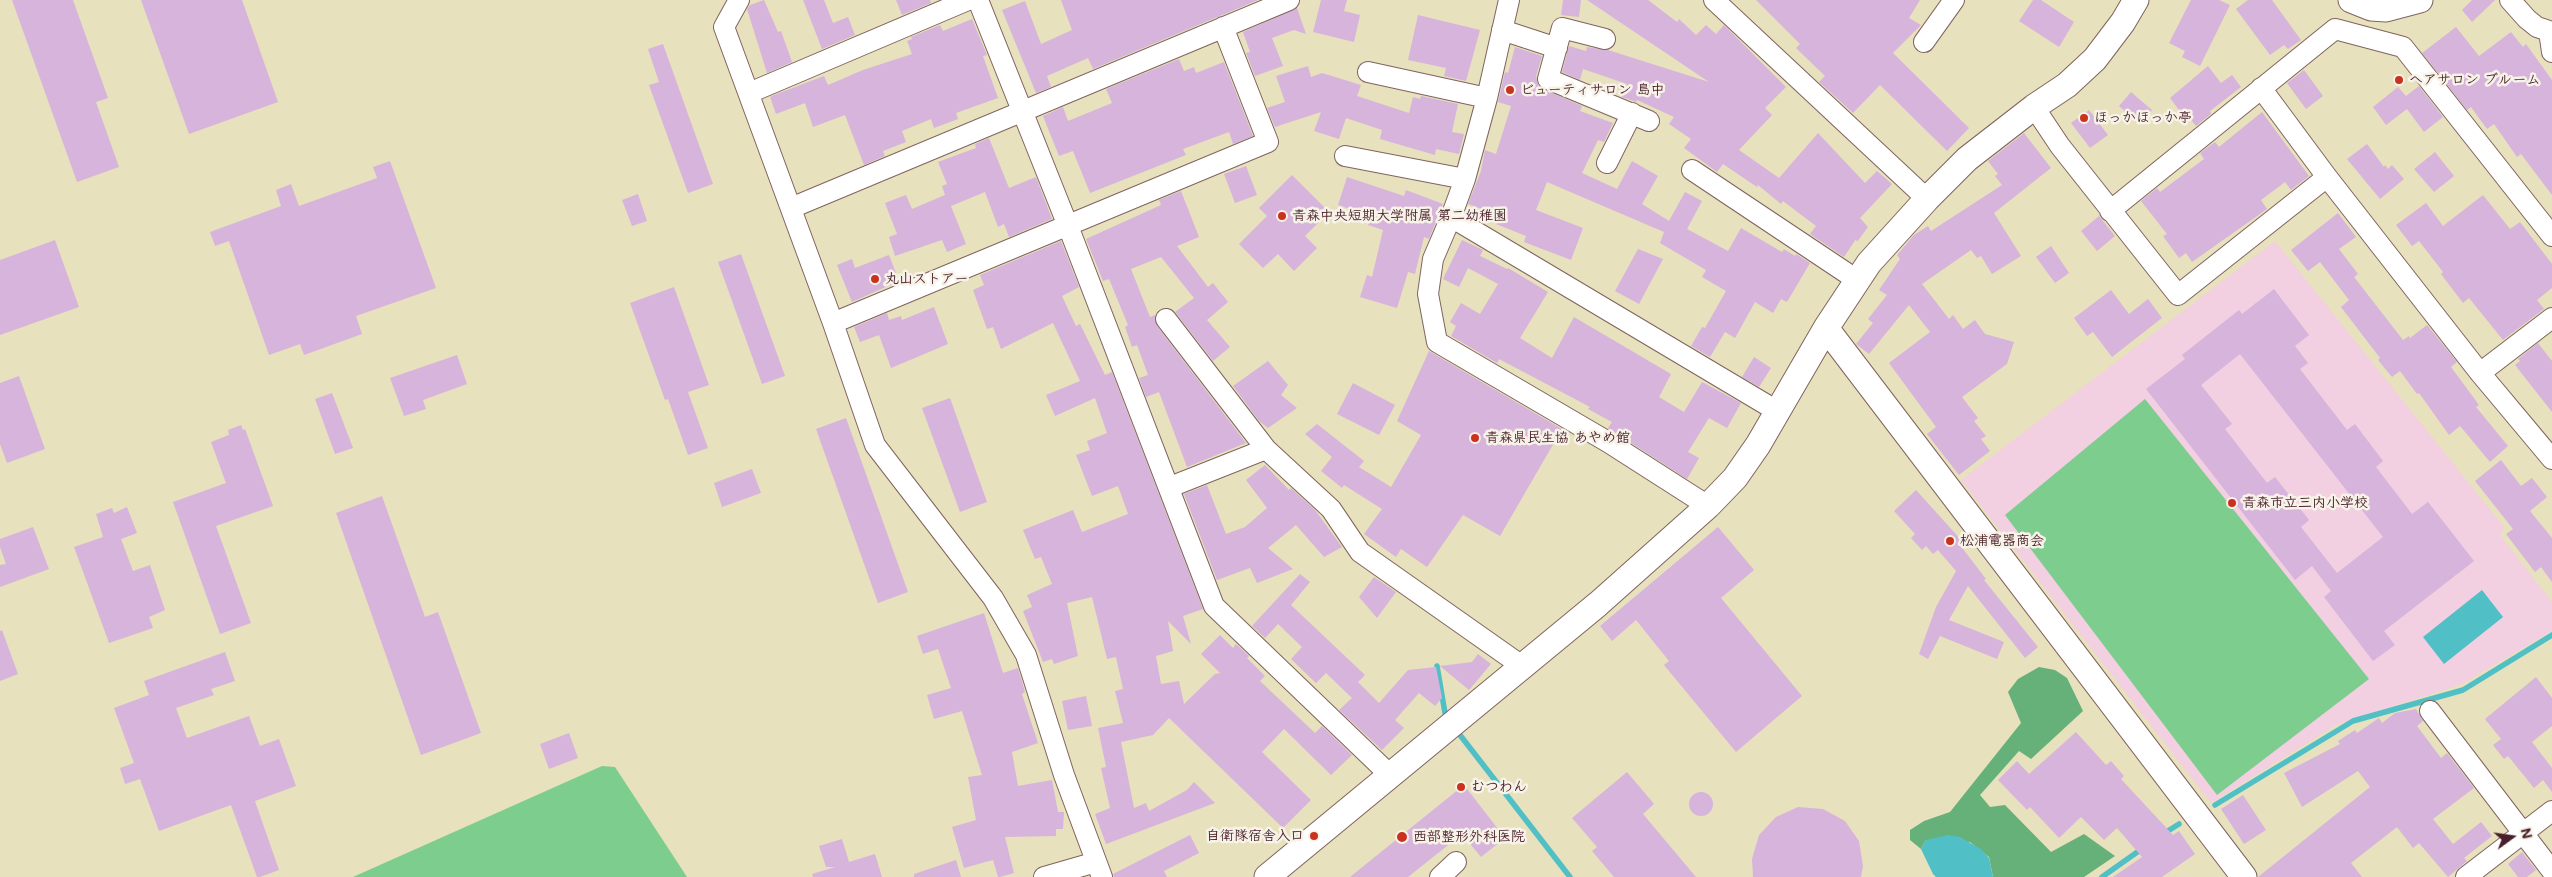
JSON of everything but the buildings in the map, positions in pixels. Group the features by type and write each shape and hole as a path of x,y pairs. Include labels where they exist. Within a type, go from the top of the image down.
{"street":[{"path":"739,0 724,27 833,323 875,445 993,598 1026,655 1042,712 1099,870 1044,877"},
{"path":"749,93 968,0"},
{"path":"978,0 1170,487 1214,606 1390,776"},
{"path":"791,208 1023,113 1288,0"},
{"path":"1509,0 1488,98 1452,217 1433,259 1428,294 1437,342 1608,442 1708,506"},
{"path":"1714,0 1927,199"},
{"path":"1924,42 1954,0"},
{"path":"1267,877 1598,604 1708,506 1736,478 1826,328 1869,263 1927,199 1967,159 2034,107 2067,85 2095,60 2123,22 2136,0"},
{"path":"2351,0 2371,8 2386,9 2420,0"},
{"path":"2510,0 2527,20 2537,27 2551,30 2552,52"},
{"path":"833,323 1268,142 1223,28"},
{"path":"1605,39 1562,28 1548,79 1640,117 1607,163"},
{"path":"2110,211 2335,29 2403,47 2552,236"},
{"path":"1502,30 1557,48"},
{"path":"1368,72 1488,98"},
{"path":"2261,88 2327,177 2480,373 2552,459"},
{"path":"2034,107 2060,146 2178,295 2327,177"},
{"path":"1345,156 1464,179"},
{"path":"1692,170 1857,280"},
{"path":"1452,217 1777,411"},
{"path":"2480,373 2552,318"},
{"path":"1166,319 1266,449 1331,509 1360,552 1522,666"},
{"path":"1826,328 2244,877"},
{"path":"1170,487 1266,449"},
{"path":"2430,711 2552,871"},
{"path":"2466,877 2552,811"},
{"path":"1440,877 1456,862"}],"shaded area":[{"name":"青森市立三内小学校","path":"2275,241 2504,527 2500,535 2552,602 2552,631 2462,684 2336,725 2211,803 1961,480"}],"green space":[{"path":"2145,399 2369,679 2217,795 2005,515"},
{"path":"2039,667 2055,670 2067,678 2083,711 2031,759 2019,751 1980,795 1990,807 2005,805 2051,852 2084,834 2115,856 2084,877 1993,877 1989,857 1970,842 1926,840 1921,849 1910,840 1910,830 1924,821 1950,812 2021,723 2008,692 2018,679"},
{"path":"602,766 615,767 687,877 353,877"}],"water":[{"path":"2482,590 2503,617 2444,664 2423,637"},
{"path":"1948,835 1960,837 1981,849 1989,858 1993,877 1936,877 1921,849 1926,840"}],"waterway":[{"path":"2215,805 2353,721 2463,690 2552,635"},
{"path":"1437,666 1445,713"},
{"path":"1460,735 1570,877"},
{"path":"2163,834 2179,824"},
{"path":"2102,877 2143,848"}],"place":[{"name":"ヘアサロン ブルーム","path":"2399,80"},
{"name":"ビューティサロン 島中","path":"1510,90"},
{"name":"ほっかほっか亭","path":"2084,118"},
{"name":"青森中央短期大学附属 第二幼稚園","path":"1282,216"},
{"name":"丸山ストアー","path":"875,279"},
{"name":"青森県民生協 あやめ館","path":"1475,438"},
{"name":"青森市立三内小学校","path":"2232,503"},
{"name":"松浦電器商会","path":"1950,541"},
{"name":"むつわん","path":"1461,787"},
{"name":"自衛隊宿舎入口","path":"1314,836"},
{"name":"西部整形外科医院","path":"1402,837"}]}
